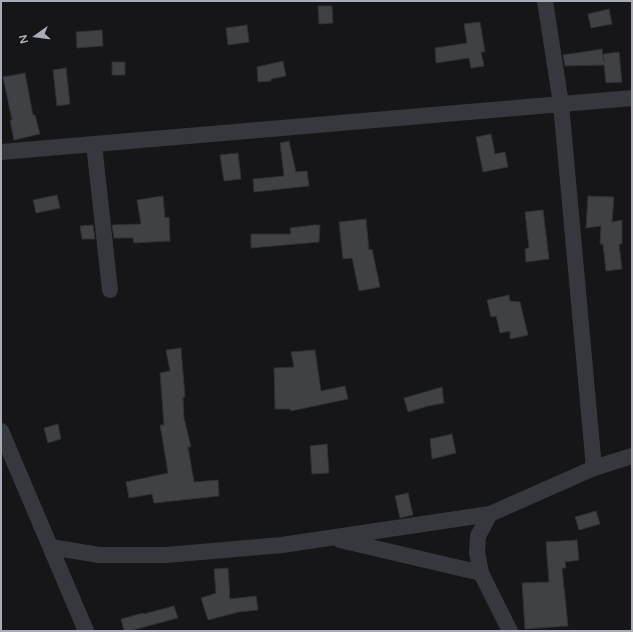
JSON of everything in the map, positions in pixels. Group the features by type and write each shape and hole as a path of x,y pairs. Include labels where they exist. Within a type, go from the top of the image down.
{"street":[{"path":"545,1 561,104 594,468"},
{"path":"1,152 632,98"},
{"path":"94,144 110,290"},
{"path":"1,431 86,631"},
{"path":"51,547 99,556 166,555 282,545 490,514 594,468 632,456"},
{"path":"490,514 478,536 478,552 481,573 510,631"},
{"path":"331,538 481,573"}],"building":[{"path":"318,6 332,6 333,23 319,24"},
{"path":"609,9 612,24 591,28 588,14"},
{"path":"480,22 485,52 481,52 484,66 471,68 469,58 436,63 435,48 467,43 464,24"},
{"path":"247,25 249,42 228,45 226,28"},
{"path":"102,30 103,46 77,48 76,32"},
{"path":"602,49 604,61 603,54 619,52 622,82 606,83 604,65 565,66 563,55"},
{"path":"283,61 286,76 271,79 271,81 258,82 257,67"},
{"path":"112,62 125,62 125,75 112,75"},
{"path":"66,68 70,104 57,106 53,70"},
{"path":"25,73 33,115 35,115 40,134 14,140 10,120 12,120 3,77"},
{"path":"491,134 495,154 505,152 508,167 483,172 476,137"},
{"path":"289,141 296,172 307,171 309,186 254,192 253,179 284,176 280,143"},
{"path":"238,153 241,179 224,181 220,155"},
{"path":"57,195 60,208 36,213 33,200"},
{"path":"163,196 165,218 169,217 170,241 134,243 133,238 114,238 112,225 141,224 137,200"},
{"path":"588,196 614,197 612,222 622,220 622,244 619,244 622,269 606,271 603,244 600,244 601,226 586,228"},
{"path":"543,210 549,259 526,262 525,249 529,248 525,212"},
{"path":"366,219 369,250 372,249 380,287 359,291 352,258 343,259 339,222"},
{"path":"93,225 95,239 82,239 80,226"},
{"path":"320,225 319,242 251,248 251,234 291,234 290,228"},
{"path":"509,295 510,301 520,302 528,335 510,339 510,331 500,333 496,316 491,317 487,300"},
{"path":"181,348 185,397 183,397 184,418 191,447 188,447 194,482 218,480 219,496 154,503 152,494 129,498 126,482 168,473 160,425 164,425 160,373 170,371 166,350"},
{"path":"315,350 321,391 345,386 348,399 291,411 290,409 275,409 274,368 294,367 291,352"},
{"path":"442,387 444,403 408,412 404,398"},
{"path":"58,424 61,439 48,443 44,428"},
{"path":"452,434 456,453 432,459 430,439"},
{"path":"327,444 329,473 312,474 310,446"},
{"path":"408,493 413,515 400,518 395,496"},
{"path":"596,511 600,524 579,530 575,517"},
{"path":"577,540 579,560 565,562 566,568 562,568 568,626 525,629 522,583 549,582 546,542"},
{"path":"228,568 230,599 256,596 258,610 239,612 208,620 201,598 216,593 214,569"},
{"path":"174,606 178,618 124,631 121,619"}]}
